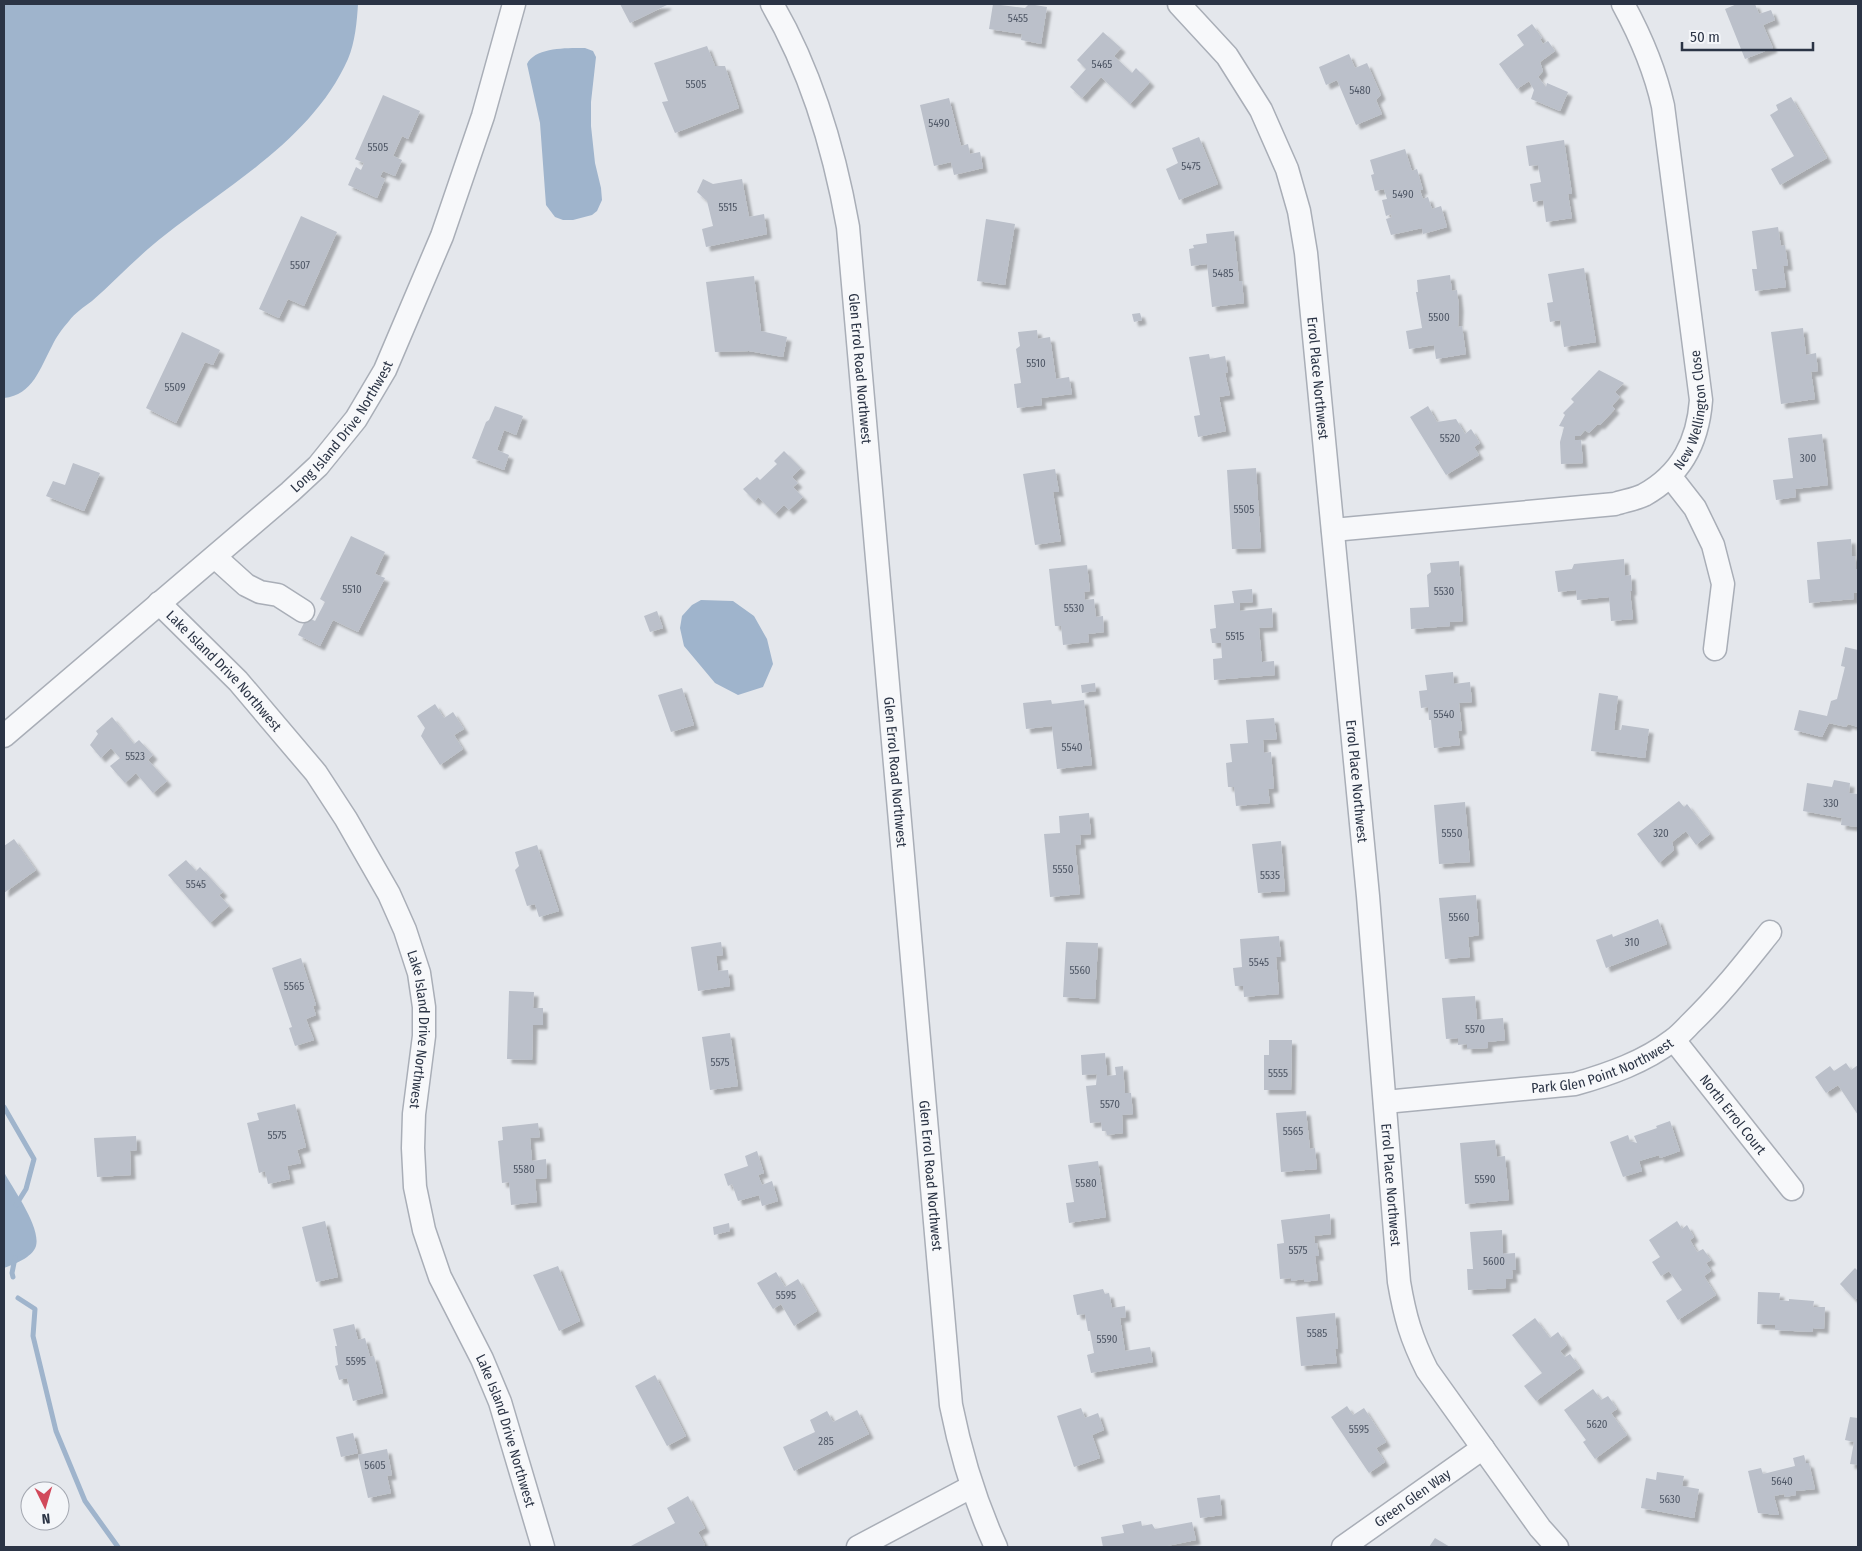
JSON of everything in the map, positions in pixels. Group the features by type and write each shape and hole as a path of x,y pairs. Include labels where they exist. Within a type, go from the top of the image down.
{"street":[{"name":"Long Island Drive Northwest","path":"4,736 216,556 318,466 356,418 385,370 442,236 483,116 514,4"},
{"name":"Glen Errol Road Northwest","path":"772,4 786,28 807,75 825,126 839,176 848,226 951,1405 959,1446 971,1487 996,1547"},
{"name":"Errol Place Northwest","path":"1179,4 1227,56 1261,110 1287,170 1299,211 1306,253 1333,530 1368,896 1399,1282 1406,1321 1414,1344 1427,1370 1540,1528 1557,1547"},
{"name":"New Wellington Close","path":"1333,530 1615,504 1644,495 1670,476 1683,461 1693,442 1699,421 1701,400 1663,106 1659,88 1640,34 1624,4"},
{"path":"1670,476 1695,508 1713,544 1723,584 1715,649"},
{"path":"216,556 246,584 260,592 278,595 303,611"},
{"name":"Lake Island Drive Northwest","path":"160,603 238,681 316,773 389,894 405,930 419,973 424,1007 424,1036 414,1114 413,1148 415,1187 424,1230 440,1277 482,1359 500,1402 543,1547"},
{"name":"Park Glen Point Northwest","path":"1385,1102 1575,1084 1627,1067 1651,1055 1674,1040 1716,999 1770,932"},
{"name":"North Errol Court","path":"1674,1040 1792,1189"},
{"name":"Green Glen Way","path":"1343,1547 1483,1448"},
{"path":"858,1547 971,1487"}],"water":[{"path":"4,4 358,4 354,39 348,59 333,87 314,113 268,158 155,243 77,313 58,336 29,386 14,396 4,398"},
{"path":"585,48 593,51 596,57 591,102 591,126 602,200 597,211 592,215 573,220 563,220 555,217 546,205 540,123 527,64 531,58 544,51"},
{"path":"701,600 733,601 754,616 767,639 773,664 763,687 738,695 715,683 684,646 680,628 682,616 692,605"},
{"path":"4,1172 30,1219 36,1238 36,1246 31,1254 4,1268"}],"building":[{"path":"620,4 666,4 667,5 630,23"},
{"path":"993,4 1025,8 1029,4 1047,7 1041,44 1021,40 1022,34 989,29"},
{"path":"1737,4 1755,4 1759,14 1771,10 1775,20 1763,25 1773,48 1745,59 1725,9"},
{"path":"1532,24 1542,38 1540,39 1543,44 1548,41 1555,51 1540,62 1543,71 1538,77 1546,87 1547,83 1568,92 1560,111 1531,99 1534,90 1529,81 1517,89 1499,64 1524,45 1517,35"},
{"path":"1103,32 1121,48 1114,56 1132,73 1136,68 1150,82 1130,104 1101,77 1082,98 1070,87 1086,69 1077,60"},
{"path":"707,46 715,66 725,66 739,108 675,133 662,102 668,101 654,63"},
{"path":"1349,54 1355,68 1367,63 1381,95 1376,100 1382,114 1356,125 1337,80 1326,85 1319,67"},
{"path":"383,95 420,111 408,139 402,136 393,156 402,160 395,176 383,171 380,177 385,179 377,198 348,185 356,167 361,170 364,163 355,159"},
{"path":"1791,97 1827,158 1780,185 1771,169 1794,156 1770,115 1778,110 1776,105"},
{"path":"949,98 961,146 968,144 970,154 980,152 983,168 954,175 951,162 934,166 920,105"},
{"path":"1199,137 1218,184 1179,200 1166,169 1178,163 1172,148"},
{"path":"1564,140 1572,194 1568,194 1572,218 1546,222 1543,200 1533,202 1530,184 1541,182 1538,165 1529,166 1526,146"},
{"path":"1405,149 1412,171 1417,169 1423,190 1420,190 1423,199 1428,197 1432,209 1441,206 1447,227 1423,234 1422,228 1391,235 1386,219 1392,217 1391,214 1386,216 1382,200 1387,199 1384,189 1375,191 1371,175 1374,174 1370,160"},
{"path":"703,179 713,184 742,179 749,217 764,214 767,234 706,247 702,229 713,226 707,201 697,192"},
{"path":"301,216 337,232 304,306 288,299 279,318 259,309"},
{"path":"986,219 1015,224 1005,285 977,281"},
{"path":"1778,227 1781,246 1785,245 1788,266 1783,266 1786,287 1755,291 1752,269 1757,269 1752,231"},
{"path":"1234,231 1239,281 1242,281 1244,303 1212,307 1207,264 1191,266 1189,249 1194,248 1193,245 1207,243 1206,234"},
{"path":"1584,268 1596,342 1564,347 1560,320 1550,322 1547,303 1553,302 1548,274"},
{"path":"1450,275 1452,291 1457,290 1459,307 1458,327 1462,326 1466,354 1436,359 1434,345 1409,349 1406,331 1422,328 1416,292 1418,292 1417,280"},
{"path":"754,276 761,331 787,337 783,357 749,351 715,352 706,282"},
{"path":"1140,313 1142,320 1134,322 1132,314"},
{"path":"1803,328 1806,355 1816,353 1818,371 1811,372 1815,399 1781,404 1771,332"},
{"path":"1037,330 1038,339 1050,337 1056,379 1069,377 1072,394 1041,398 1042,405 1017,408 1014,384 1021,383 1016,349 1020,346 1018,332"},
{"path":"182,332 220,350 213,365 205,362 176,423 146,408"},
{"path":"1209,354 1210,359 1225,356 1228,372 1225,373 1230,395 1219,397 1226,431 1198,437 1194,416 1200,415 1189,357"},
{"path":"1599,370 1624,383 1615,392 1620,397 1612,406 1615,409 1600,425 1598,424 1589,433 1585,430 1580,436 1575,436 1575,440 1581,440 1583,463 1561,464 1560,442 1564,427 1559,426 1565,415 1563,413 1574,402 1571,399"},
{"path":"495,406 523,416 516,435 504,430 497,450 509,455 504,470 472,458 486,422 489,420"},
{"path":"1428,406 1437,422 1456,419 1465,434 1471,429 1480,443 1474,447 1479,455 1446,475 1410,417"},
{"path":"1822,434 1828,485 1795,489 1796,497 1776,500 1773,480 1793,478 1788,438"},
{"path":"784,451 801,468 792,477 798,483 793,487 803,497 789,510 784,505 775,514 758,497 755,501 743,489 757,477 760,480 777,464 774,461"},
{"path":"73,463 100,473 84,511 46,496 53,481 65,485"},
{"path":"1256,468 1261,548 1232,549 1227,470"},
{"path":"1055,469 1059,492 1053,492 1061,541 1035,545 1023,474"},
{"path":"351,536 385,552 375,574 385,578 358,632 333,620 320,646 298,635 307,617 315,621 325,602 320,599"},
{"path":"1851,539 1852,556 1855,556 1856,569 1858,569 1858,592 1854,593 1854,599 1809,603 1807,580 1820,579 1817,542"},
{"path":"1624,559 1625,576 1631,575 1632,591 1630,591 1633,619 1611,621 1609,597 1577,600 1576,590 1558,592 1555,571 1572,569 1574,564"},
{"path":"1459,561 1463,621 1450,622 1450,626 1411,629 1410,608 1429,607 1427,575 1431,572 1430,563"},
{"path":"1087,565 1090,591 1084,592 1085,600 1094,599 1096,617 1103,616 1104,632 1088,634 1089,642 1063,645 1061,626 1055,626 1049,569"},
{"path":"1252,589 1253,602 1240,603 1240,611 1272,608 1273,627 1259,628 1262,662 1274,661 1275,675 1214,680 1213,659 1222,658 1221,643 1212,643 1210,629 1216,628 1214,605 1234,603 1232,591"},
{"path":"657,611 663,628 650,632 644,616"},
{"path":"1845,647 1858,650 1858,727 1848,724 1846,727 1829,723 1822,737 1794,730 1799,710 1827,716 1831,701 1837,699 1845,667 1841,666"},
{"path":"1453,672 1454,684 1470,682 1472,702 1459,703 1462,730 1458,731 1460,745 1434,748 1428,707 1421,708 1419,691 1427,690 1425,675"},
{"path":"1095,683 1096,691 1082,693 1081,685"},
{"path":"682,688 694,725 671,732 658,695"},
{"path":"1599,693 1618,696 1614,730 1621,730 1622,725 1649,729 1645,758 1591,751"},
{"path":"1051,700 1052,704 1084,700 1092,765 1057,769 1052,726 1026,729 1023,703"},
{"path":"435,704 444,718 453,712 464,729 454,735 463,749 440,765 421,736 425,728 417,716"},
{"path":"112,717 134,744 139,740 153,755 148,760 167,781 153,793 136,773 125,783 110,766 120,758 111,748 101,758 90,745 98,734 96,731"},
{"path":"1274,718 1277,739 1263,740 1264,753 1271,752 1274,788 1268,789 1270,803 1236,806 1234,787 1228,787 1226,763 1232,762 1230,744 1248,743 1246,720"},
{"path":"1834,780 1850,783 1849,793 1858,794 1858,827 1841,825 1842,818 1803,811 1807,783 1832,787"},
{"path":"1679,801 1684,807 1687,804 1710,834 1696,845 1686,831 1672,842 1674,850 1659,863 1637,834"},
{"path":"1465,802 1470,862 1439,864 1434,805"},
{"path":"1089,813 1091,834 1080,835 1081,844 1075,845 1080,894 1050,897 1044,834 1060,833 1059,816"},
{"path":"14,839 36,870 4,893 4,846"},
{"path":"1281,841 1285,891 1258,893 1252,844"},
{"path":"537,845 559,911 539,917 535,904 527,906 515,870 519,866 515,852"},
{"path":"186,860 196,871 200,867 223,892 219,895 229,906 210,923 168,875"},
{"path":"1476,895 1479,935 1468,937 1470,957 1445,959 1439,898"},
{"path":"1658,919 1667,944 1606,968 1596,940 1612,934 1613,937"},
{"path":"1279,936 1281,957 1276,957 1279,994 1244,997 1243,986 1235,986 1233,968 1242,967 1240,939"},
{"path":"721,942 723,955 716,956 718,971 728,970 730,986 698,991 691,947"},
{"path":"1066,942 1098,943 1095,999 1063,997"},
{"path":"301,958 316,1005 313,1006 316,1015 306,1019 314,1040 295,1046 289,1028 292,1027 272,968"},
{"path":"509,991 534,992 533,1008 543,1008 543,1025 533,1025 532,1060 507,1059"},
{"path":"1475,996 1477,1020 1503,1018 1505,1040 1488,1042 1488,1048 1467,1049 1467,1044 1458,1045 1458,1038 1446,1039 1442,998"},
{"path":"730,1033 738,1086 710,1090 702,1037"},
{"path":"1269,1040 1292,1040 1291,1090 1264,1090 1264,1055 1269,1055"},
{"path":"1105,1053 1107,1076 1116,1075 1115,1067 1123,1066 1125,1093 1131,1093 1133,1114 1122,1115 1123,1133 1107,1135 1106,1131 1102,1131 1101,1122 1090,1123 1086,1086 1096,1085 1097,1074 1082,1075 1081,1055"},
{"path":"1846,1063 1851,1070 1858,1065 1858,1115 1838,1085 1826,1093 1815,1077 1830,1066 1834,1071"},
{"path":"295,1104 306,1147 297,1150 301,1163 287,1166 290,1179 268,1184 265,1171 259,1173 247,1123 259,1120 257,1113"},
{"path":"1306,1111 1310,1149 1315,1148 1317,1169 1281,1172 1276,1113"},
{"path":"1670,1121 1680,1151 1660,1158 1659,1155 1639,1161 1642,1171 1623,1177 1610,1142 1628,1135 1630,1141 1637,1143 1634,1136"},
{"path":"538,1123 540,1137 530,1138 532,1161 546,1159 547,1178 535,1179 537,1202 511,1205 509,1182 502,1183 498,1141 503,1140 502,1127"},
{"path":"136,1136 137,1150 130,1151 131,1175 97,1177 94,1138"},
{"path":"1495,1140 1497,1157 1505,1156 1509,1200 1465,1204 1460,1143"},
{"path":"757,1151 764,1173 758,1175 762,1185 772,1181 778,1201 762,1206 759,1195 738,1201 732,1184 728,1186 724,1174 748,1166 745,1156"},
{"path":"1098,1161 1106,1217 1069,1223 1066,1203 1074,1202 1068,1165"},
{"path":"1330,1214 1331,1234 1314,1236 1319,1256 1315,1256 1318,1280 1304,1282 1304,1279 1291,1281 1291,1278 1280,1279 1277,1244 1284,1243 1281,1220"},
{"path":"325,1221 338,1277 316,1282 302,1227"},
{"path":"1677,1221 1682,1229 1687,1225 1694,1237 1690,1240 1697,1252 1703,1249 1711,1260 1706,1263 1711,1271 1704,1276 1716,1295 1678,1320 1666,1301 1682,1290 1669,1271 1661,1276 1652,1262 1660,1257 1649,1240"},
{"path":"729,1223 730,1231 714,1235 713,1227"},
{"path":"1502,1230 1503,1254 1515,1253 1516,1270 1512,1270 1513,1278 1506,1279 1506,1288 1468,1290 1467,1269 1473,1269 1470,1232"},
{"path":"558,1266 580,1321 559,1331 533,1275"},
{"path":"1855,1268 1858,1271 1858,1297 1855,1300 1840,1284"},
{"path":"776,1272 785,1287 798,1279 817,1311 794,1326 781,1304 773,1309 757,1283"},
{"path":"1103,1289 1105,1294 1109,1293 1112,1308 1125,1306 1126,1317 1120,1318 1125,1351 1150,1347 1153,1362 1091,1373 1087,1355 1094,1353 1090,1331 1088,1331 1085,1314 1077,1315 1073,1295"},
{"path":"1758,1292 1780,1293 1779,1300 1814,1301 1813,1307 1825,1307 1824,1329 1813,1328 1812,1332 1775,1330 1775,1325 1757,1324"},
{"path":"1335,1313 1338,1349 1335,1349 1337,1363 1301,1366 1296,1317"},
{"path":"1535,1318 1550,1338 1558,1332 1567,1345 1560,1351 1565,1357 1570,1354 1580,1368 1536,1401 1524,1386 1542,1373 1512,1335"},
{"path":"354,1324 358,1340 365,1338 370,1357 374,1356 383,1393 353,1401 347,1378 339,1380 335,1366 338,1365 335,1346 337,1346 333,1329"},
{"path":"655,1375 686,1436 667,1446 635,1386"},
{"path":"1593,1389 1601,1400 1608,1396 1617,1409 1611,1413 1627,1435 1595,1459 1583,1442 1586,1440 1564,1410"},
{"path":"1347,1406 1353,1415 1364,1408 1386,1442 1376,1448 1385,1462 1369,1473 1331,1417"},
{"path":"1081,1408 1085,1418 1098,1413 1104,1430 1092,1435 1100,1458 1074,1467 1057,1416"},
{"path":"857,1410 869,1434 794,1471 783,1447 815,1432 810,1420 827,1411 833,1422"},
{"path":"1850,1417 1858,1418 1858,1465 1850,1464 1854,1442 1845,1440"},
{"path":"353,1433 358,1453 341,1457 336,1437"},
{"path":"387,1449 392,1475 387,1476 391,1493 368,1498 358,1455"},
{"path":"1804,1455 1806,1463 1809,1463 1815,1489 1796,1491 1796,1495 1785,1497 1784,1494 1774,1496 1779,1515 1758,1513 1748,1471 1761,1468 1763,1474 1795,1466 1793,1458"},
{"path":"1657,1472 1684,1476 1682,1486 1699,1489 1694,1518 1641,1508 1646,1478 1656,1480"},
{"path":"1220,1495 1222,1515 1200,1518 1197,1498"},
{"path":"688,1496 705,1528 698,1532 705,1545 700,1547 629,1547 675,1523 667,1508"},
{"path":"1141,1521 1142,1526 1152,1524 1155,1529 1192,1522 1196,1540 1162,1547 1103,1547 1101,1537 1124,1533 1122,1525"},
{"path":"1435,1538 1450,1547 1429,1547"}],"waterway":[{"path":"4,1107 34,1159 26,1189 16,1205"},
{"path":"13,1277 15,1258"},
{"path":"18,1298 35,1309 33,1336 56,1431 85,1501 118,1547"}]}
